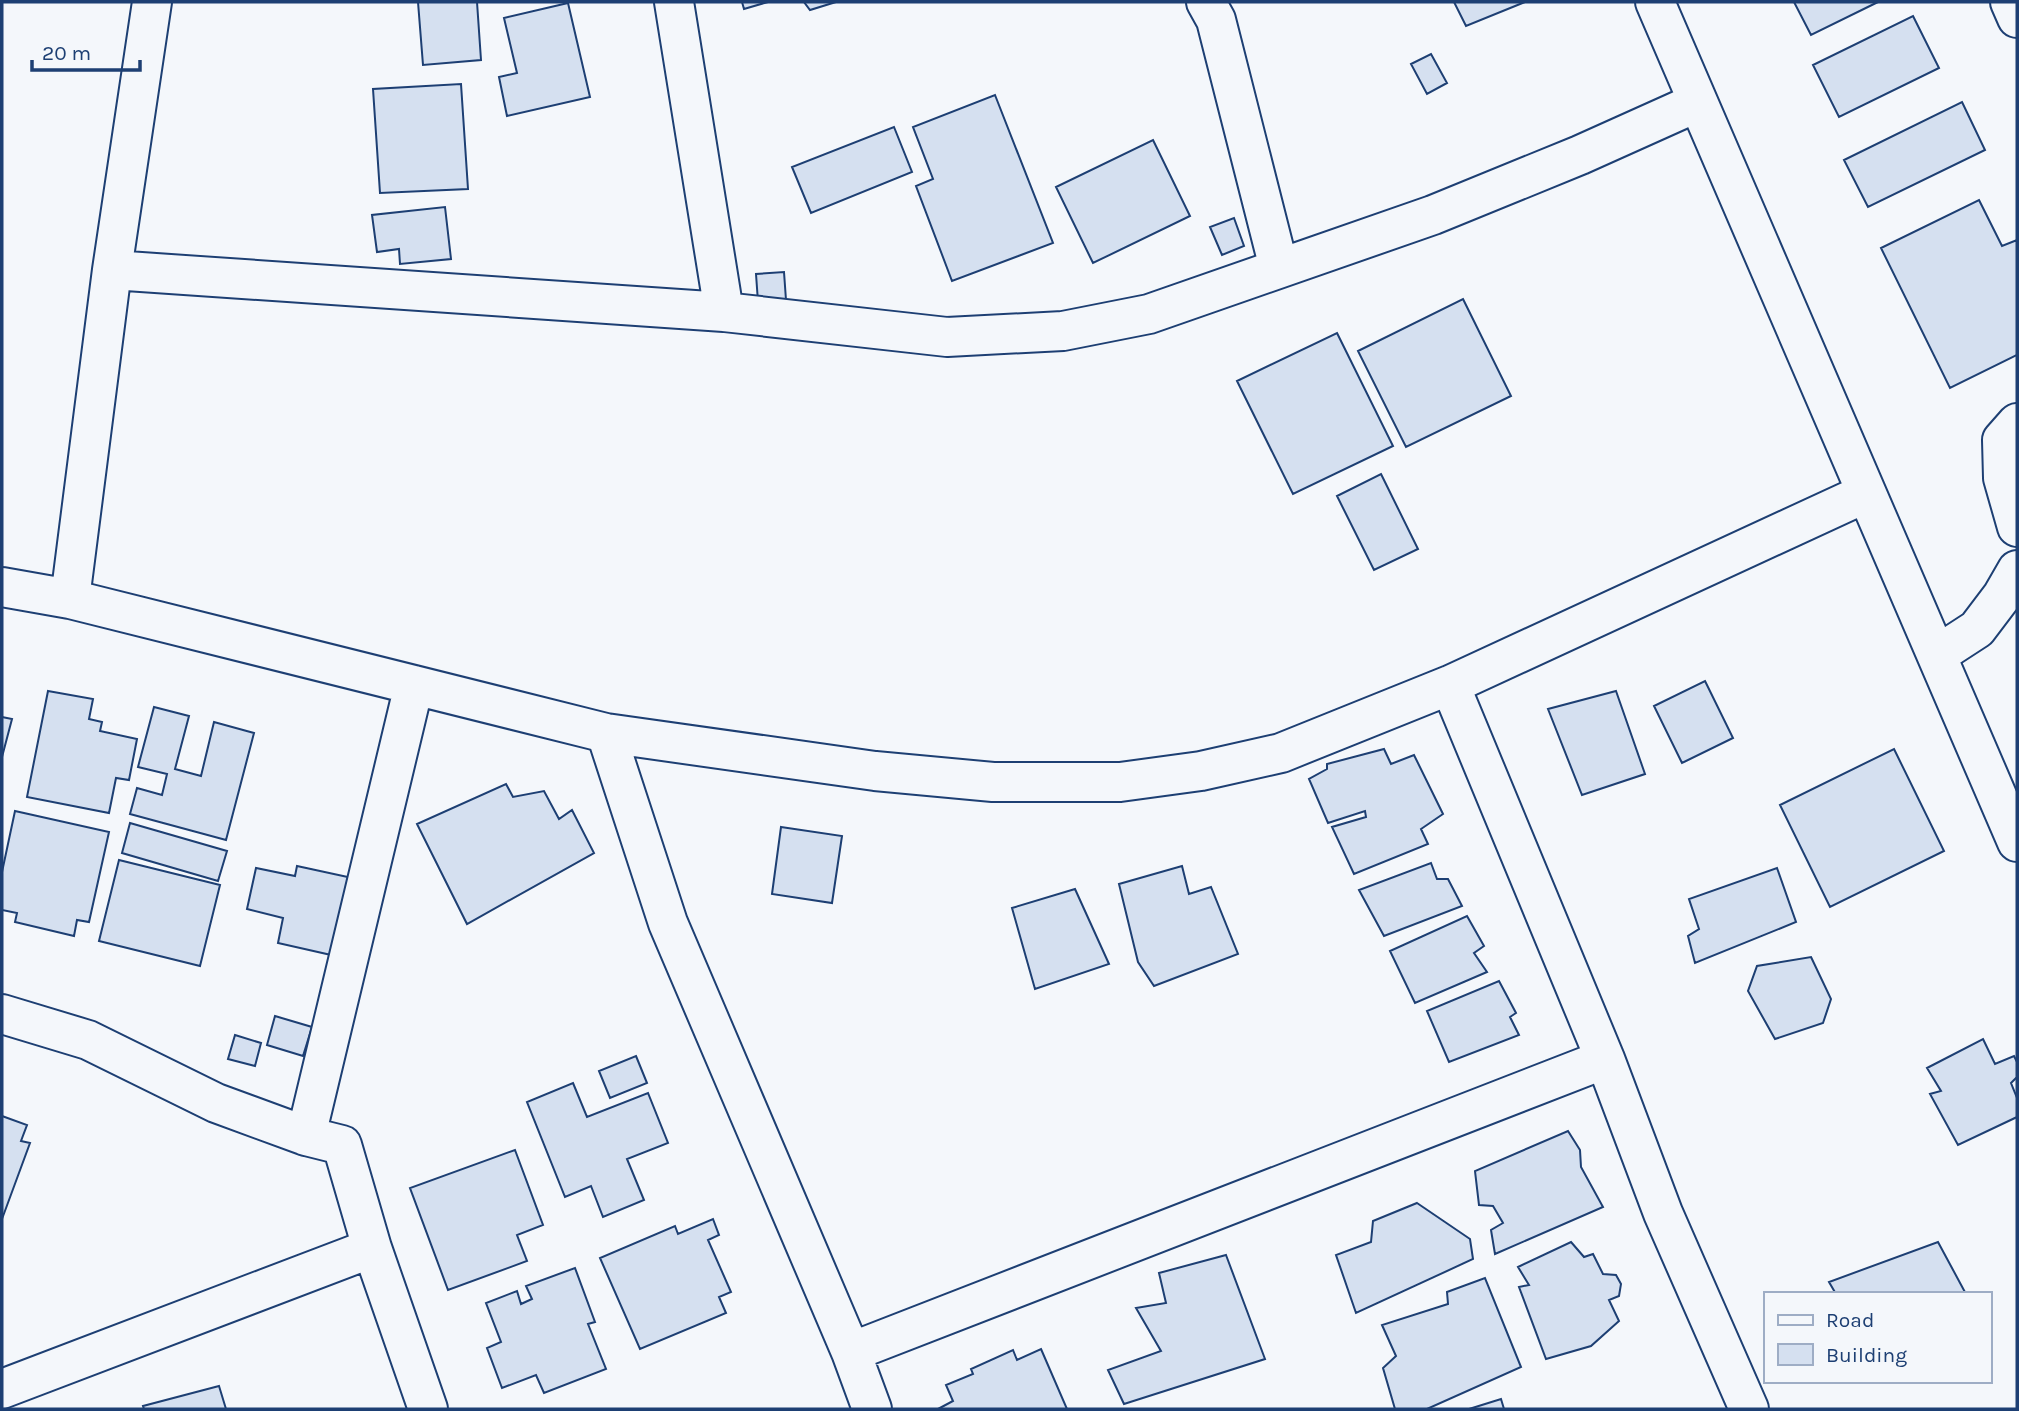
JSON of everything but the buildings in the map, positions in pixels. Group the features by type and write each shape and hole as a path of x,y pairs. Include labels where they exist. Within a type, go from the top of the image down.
{"street":[{"path":"70,599 112,270 152,2"},
{"path":"674,2 724,312"},
{"path":"1206,2 1216,20 1279,268"},
{"path":"1655,2 2017,842"},
{"path":"2010,2 2017,18"},
{"path":"112,270 724,312 947,337 1063,331 1149,314 1433,215 1580,155 1698,102"},
{"path":"2017,423 2002,440 2003,478 2017,527"},
{"path":"2,587 70,599 606,733 875,771 993,782 1120,782 1201,771 1281,753 1450,685 1866,493"},
{"path":"1937,655 1977,629 2002,596 2017,570"},
{"path":"306,1136 414,685"},
{"path":"1450,685 1605,1059 1663,1213 1749,1409"},
{"path":"606,733 668,923 851,1352 872,1409"},
{"path":"2,1014 88,1040 216,1103 306,1136 342,1144 372,1248 428,1409"},
{"path":"851,1352 1605,1059"},
{"path":"2,1388 372,1248"}]}
